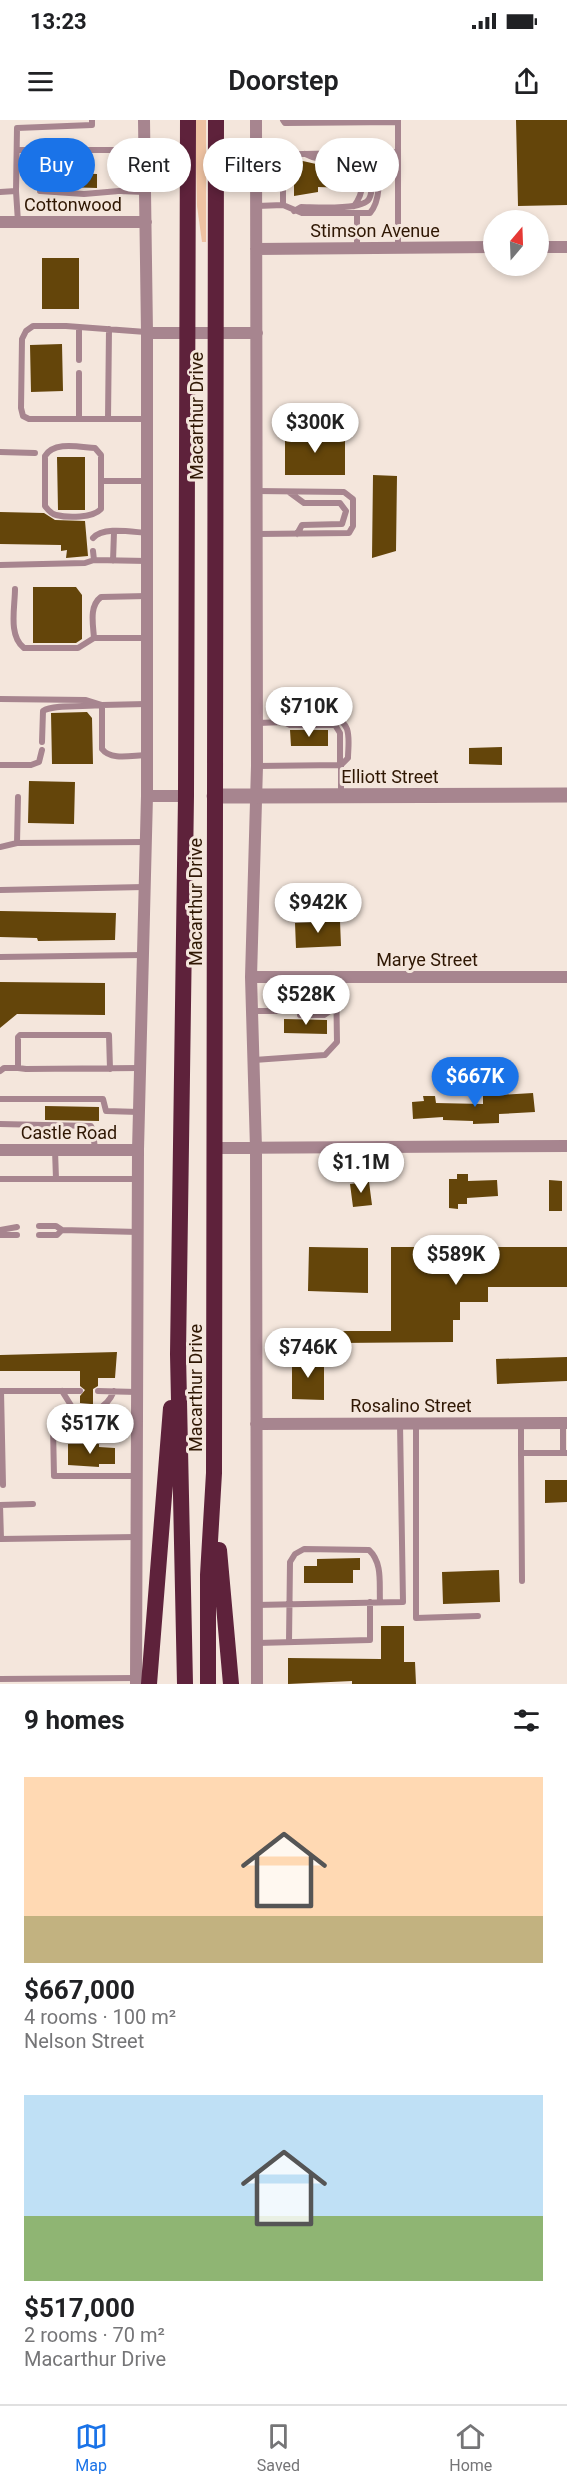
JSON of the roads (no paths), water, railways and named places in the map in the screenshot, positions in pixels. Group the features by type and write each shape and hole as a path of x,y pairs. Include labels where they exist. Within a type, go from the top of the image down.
{"highway":[{"name":"Macarthur Drive","path":"185,1684 178,1354 186,796 188,120"},
{"name":"Macarthur Drive","path":"208,1684 208,1575 214,1473 216,120"},
{"path":"186,796 214,796"},
{"path":"140,1682 178,1354"},
{"path":"214,1473 220,1570 231,1684"}],"street":[{"path":"144,120 145,138"},
{"path":"256,120 256,138"},
{"path":"140,1682 137,1537 138,1150 147,795 145,192"},
{"path":"256,192 258,723 251,977 256,1148 257,1684"},
{"name":"Cottonwood","path":"0,222 146,222"},
{"name":"Stimson Avenue","path":"256,249 483,247"},
{"path":"549,247 567,247"},
{"path":"147,333 256,333"},
{"path":"147,795 186,796"},
{"name":"Elliott Street","path":"214,796 567,795"},
{"name":"Marye Street","path":"251,977 567,977"},
{"path":"214,1148 567,1146"},
{"name":"Castle Road","path":"0,1150 138,1150"},
{"name":"Rosalino Street","path":"256,1424 565,1423"}],"lane":[{"path":"18,222 17,128 92,125 92,120"},
{"path":"284,121 398,121 397,138"},
{"path":"305,154 315,154"},
{"path":"294,211 301,207 353,207 364,204 369,199 372,188 371,173 367,167 357,162 322,161 305,154"},
{"path":"0,192 16,191"},
{"path":"40,192 84,194 107,192"},
{"path":"283,192 283,205"},
{"path":"256,206 283,205 294,211 369,213 376,201 377,192"},
{"path":"397,192 398,248"},
{"path":"357,214 357,248"},
{"path":"147,333 79,327 33,326 26,331 22,339 21,408 23,417 29,419 147,419"},
{"path":"79,327 82,349 79,360"},
{"path":"108,419 105,395 105,349 109,329"},
{"path":"79,419 82,395 81,378"},
{"path":"55,447 95,448 101,455 101,481 101,509 97,513 56,515 49,512 45,506 45,456 49,449 55,447"},
{"path":"0,452 35,453"},
{"path":"101,481 147,481"},
{"path":"257,490 344,492 353,498 353,526 349,533 258,534"},
{"path":"288,491 304,503 340,503 346,511 342,524 302,525 297,534"},
{"path":"93,538 97,534 114,532 147,533"},
{"path":"114,532 114,561"},
{"path":"93,551 94,560"},
{"path":"0,565 85,563 94,560 147,561"},
{"path":"15,589 14,633 17,642 24,648 78,648 94,638 147,638"},
{"path":"94,638 95,601 101,597 147,596"},
{"path":"0,699 86,700 102,705"},
{"path":"0,765 31,765 39,762 44,711 49,707 147,704"},
{"path":"102,705 102,749 106,754 113,756 147,755"},
{"path":"258,723 335,725 340,733 341,796"},
{"path":"257,766 341,765"},
{"path":"17,843 18,797"},
{"path":"0,847 17,843 146,842"},
{"path":"0,890 145,887"},
{"path":"0,957 143,955"},
{"path":"254,1060 325,1055 337,1042 334,1011 336,977"},
{"path":"252,1011 334,1011"},
{"path":"18,1068 20,1035 105,1034 109,1035 110,1069"},
{"path":"0,1071 4,1068 140,1068"},
{"path":"0,1099 103,1099 106,1111 139,1112"},
{"path":"0,1124 91,1126 95,1150"},
{"path":"55,1150 56,1179"},
{"path":"0,1179 138,1179"},
{"path":"39,1226 56,1226 62,1230 138,1232"},
{"path":"0,1230 17,1227"},
{"path":"39,1235 57,1235 62,1230"},
{"path":"0,1234 17,1235"},
{"path":"62,1390 72,1407 83,1410 102,1408 110,1401 114,1391"},
{"path":"3,1485 1,1391 80,1390"},
{"path":"98,1391 137,1392"},
{"path":"256,1605 403,1602 400,1423"},
{"path":"416,1423 416,1618 478,1616"},
{"path":"521,1423 522,1581"},
{"path":"522,1453 565,1453 565,1423"},
{"path":"137,1425 53,1427 54,1476 137,1476"},
{"path":"33,1504 0,1505 1,1539 137,1537"},
{"path":"289,1642 290,1562 295,1554 304,1549 369,1550 376,1557 378,1565 380,1602"},
{"path":"257,1643 370,1640 370,1602"},
{"path":"0,1679 140,1682"}]}
